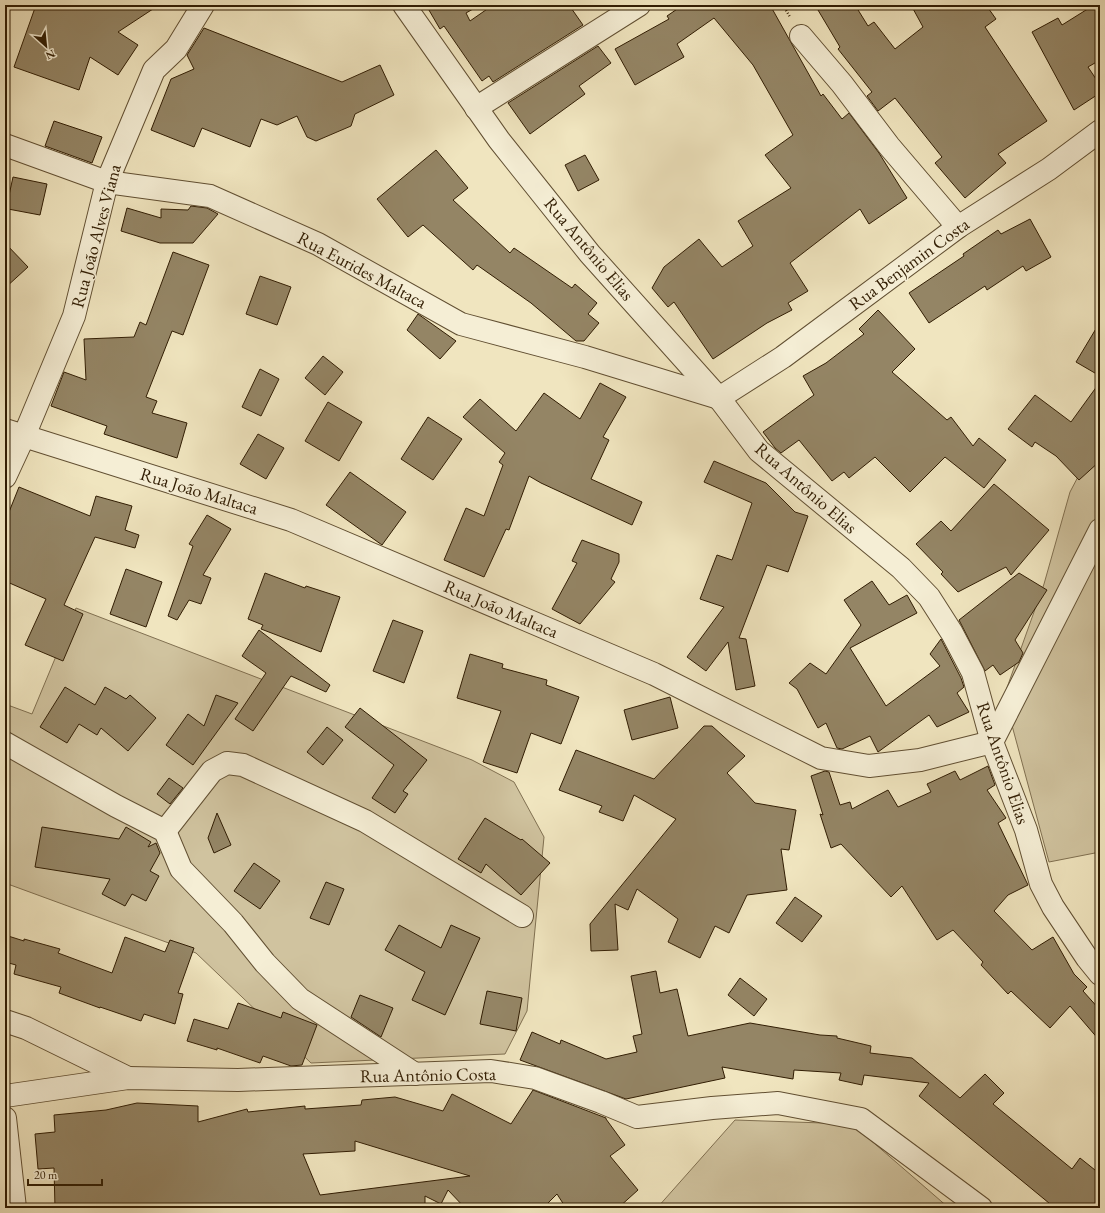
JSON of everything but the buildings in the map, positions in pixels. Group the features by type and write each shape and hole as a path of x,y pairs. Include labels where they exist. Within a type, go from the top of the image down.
{"street":[{"name":"Rua João Alves Viana","path":"5,477 14,433 74,316 107,182 154,70 176,49 203,5"},
{"name":"Rua Antônio Elias","path":"404,5 499,140 590,254 719,398 759,451 901,568 929,597 952,633 973,673 992,742 1026,830 1041,884 1052,907 1087,958 1100,974"},
{"path":"476,108 639,5"},
{"path":"801,36 842,84 889,146 958,227"},
{"name":"Rua Benjamin Costa","path":"719,398 783,357 958,227 1049,169 1100,131"},
{"name":"Rua Eurides Maltaca","path":"5,145 107,182 210,196 318,244 461,324 585,357 719,398"},
{"name":"Rua João Maltaca","path":"14,433 291,520 654,674 821,758 869,766 920,760 992,742"},
{"path":"992,742 1100,530"},
{"path":"5,743 116,806 165,830 181,869 233,923 265,962 300,999 415,1074"},
{"path":"165,830 212,771 227,763 243,765 365,821 522,916"},
{"path":"5,1021 26,1028 128,1078"},
{"name":"Rua Antônio Costa","path":"5,1096 128,1078 238,1080 491,1071 535,1078 637,1117 712,1108 778,1103 861,1119 981,1208"},
{"path":"5,1118 15,1208"}],"shaded area":[{"path":"1100,435 1100,852 1049,862 1004,696 1044,584 1070,492"},
{"path":"76,608 472,760 514,782 544,837 527,1011 505,1054 311,1063 196,953 5,883 5,704 32,714"},
{"path":"735,1120 852,1124 949,1208 657,1208"}]}
